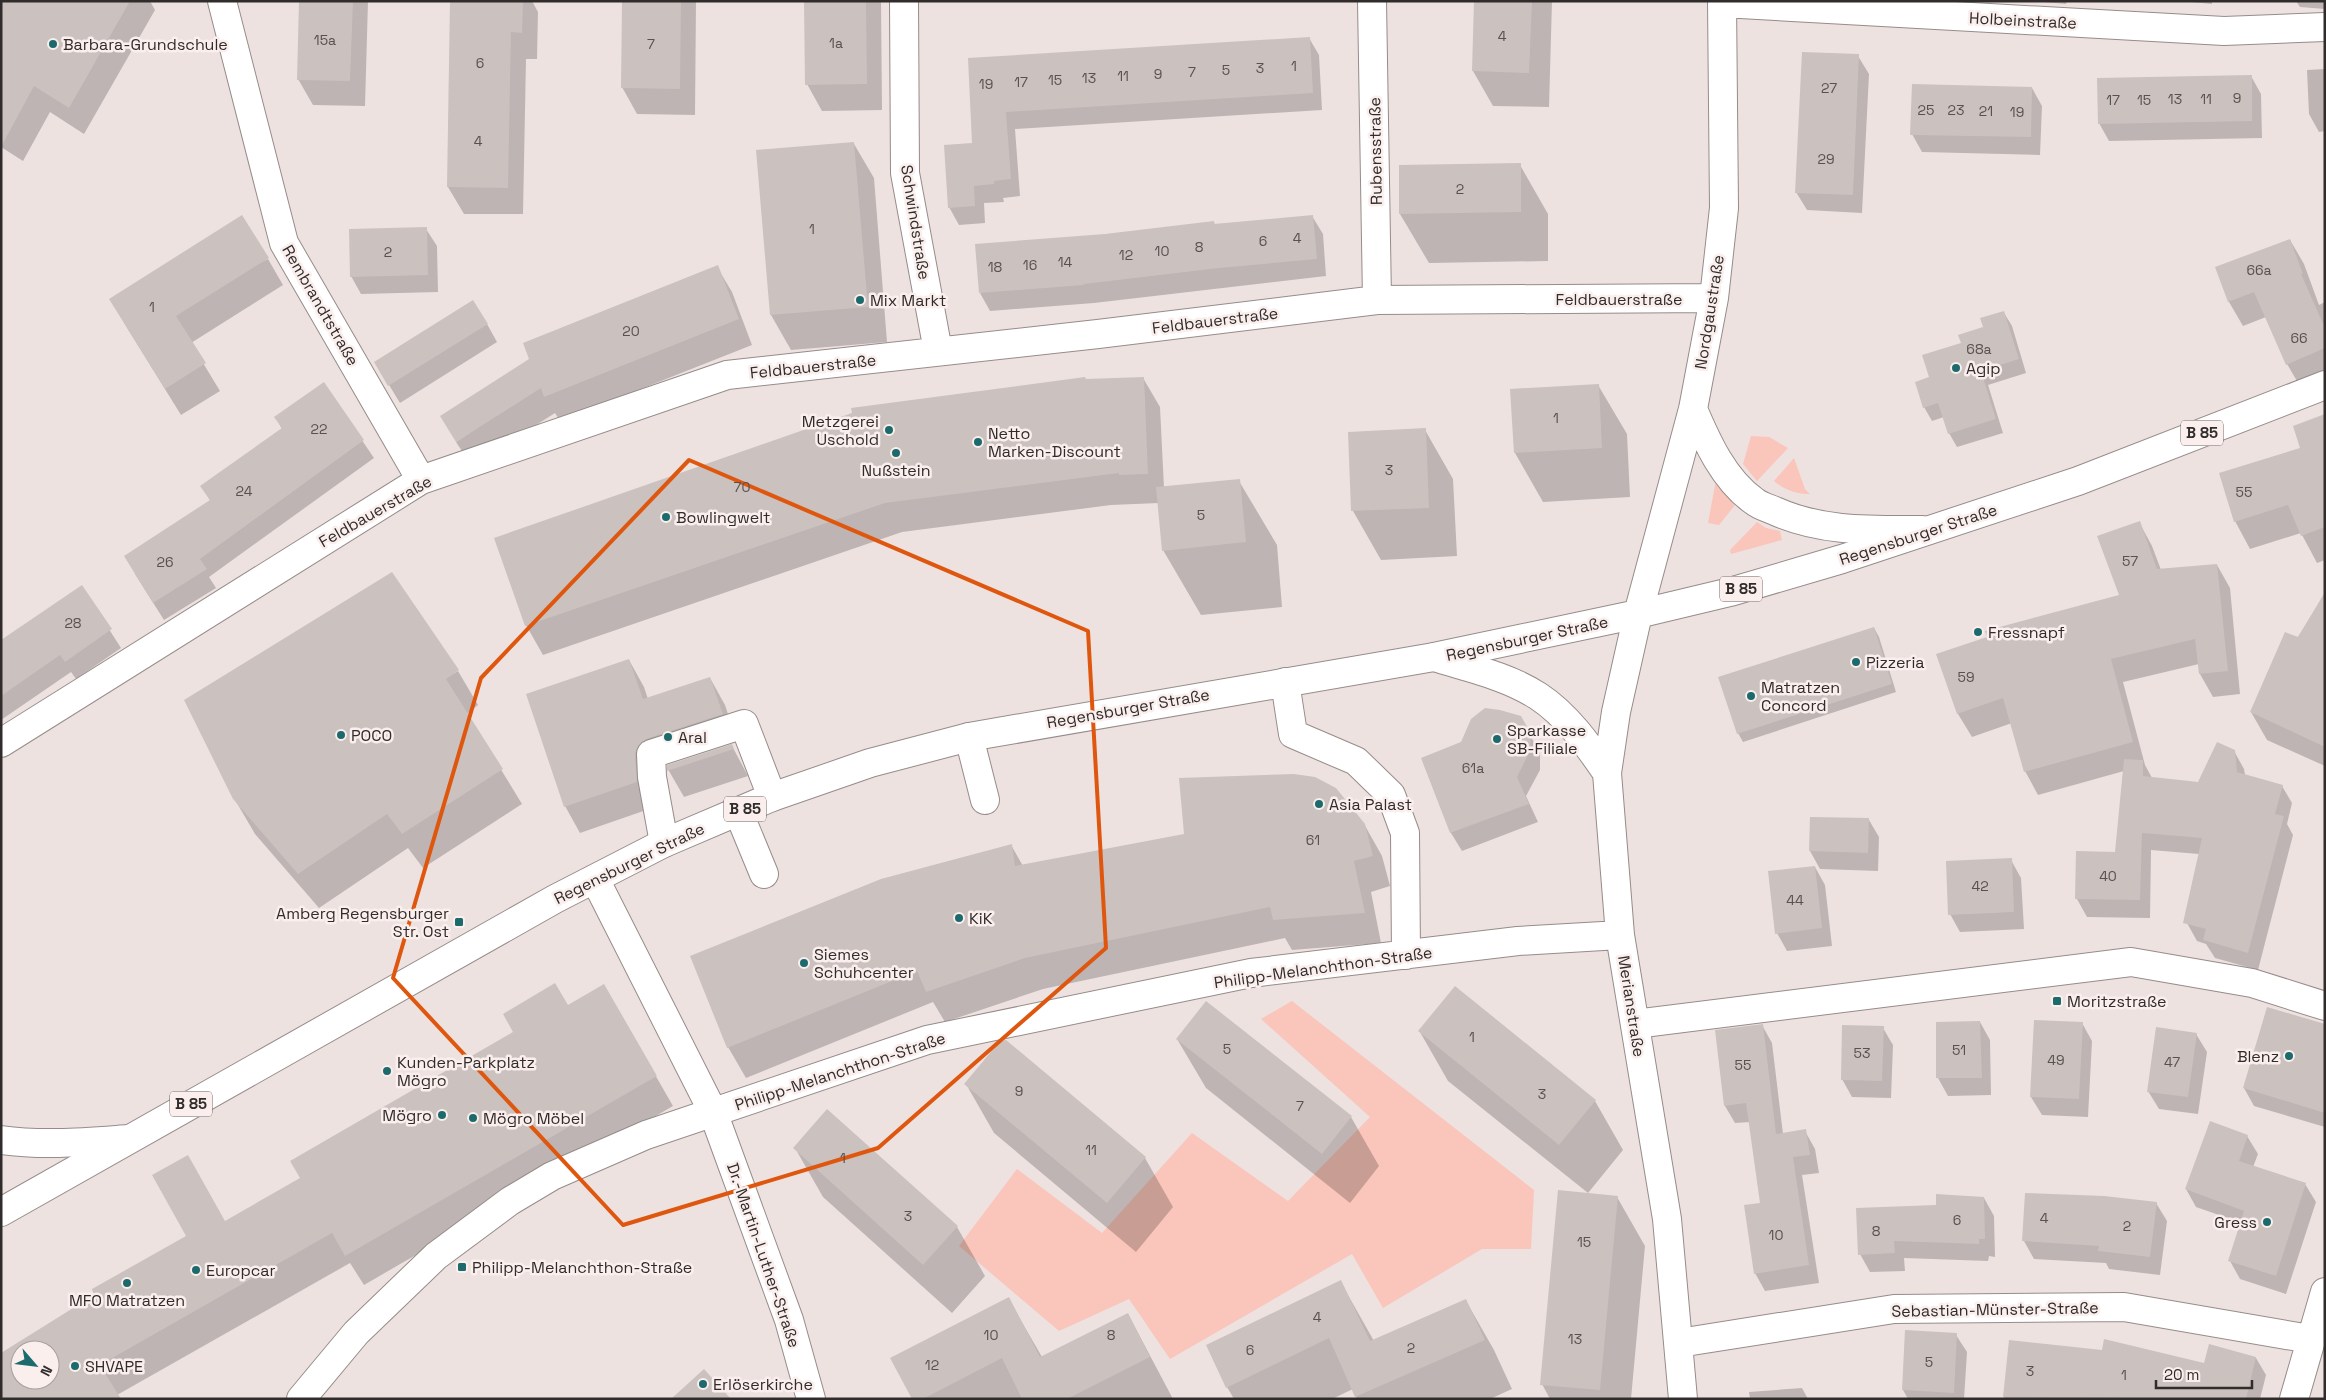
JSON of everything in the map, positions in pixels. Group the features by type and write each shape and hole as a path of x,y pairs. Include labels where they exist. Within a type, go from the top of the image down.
{"street":[{"name":"Rembrandtstraße","path":"222,1 284,243 421,480"},
{"name":"Schwindstraße","path":"904,1 905,173 938,351"},
{"name":"Rubensstraße","path":"1372,1 1378,300"},
{"name":"Holbeinstraße","path":"1722,2 1878,7 2224,31 2325,27"},
{"name":"Nordgaustraße","path":"1638,614 1693,410 1714,298 1724,208 1722,2"},
{"name":"Feldbauerstraße","path":"1,743 421,480 727,375 1378,300 1714,298"},
{"name":"Regensburger Straße","path":"1,1212 595,879 664,843 772,797 870,763 968,736 1434,657 1638,614 1745,588 1931,530 2078,481 2325,385"},
{"path":"1693,410 1709,445 1729,477 1754,502 1792,519 1849,530 1931,530"},
{"name":"Merianstraße","path":"1638,614 1616,712 1608,773 1620,935 1667,1219 1683,1399"},
{"path":"1434,657 1497,676 1538,696 1571,724 1608,773"},
{"path":"1285,682 1293,734 1356,762 1391,795 1405,833 1406,954"},
{"path":"664,843 652,777 651,754 744,724 772,797"},
{"path":"968,736 985,800"},
{"path":"738,811 764,874"},
{"name":"Dr.-Martin-Luther-Straße","path":"595,879 713,1112 788,1320 811,1399"},
{"name":"Philipp-Melanchthon-Straße","path":"301,1399 356,1333 436,1256 510,1201 561,1172 646,1136 713,1112 927,1040 1251,973 1518,941 1620,935"},
{"path":"1635,1024 2132,962 2252,983 2325,1006"},
{"path":"1,1140 21,1143 62,1143 129,1139"},
{"path":"2294,1399 2325,1292"},
{"name":"Sebastian-Münster-Straße","path":"1679,1343 1894,1309 2124,1307 2310,1339"}],"highlighted area":[{"path":"689,460 1088,631 1106,948 878,1148 623,1225 393,978 481,678"}],"shaded area":[{"path":"1751,436 1769,437 1788,448 1757,481 1743,464"},
{"path":"1794,458 1805,489 1810,494 1791,491 1774,481"},
{"path":"1716,480 1735,505 1719,525 1708,523"},
{"path":"1757,522 1766,528 1780,531 1782,540 1731,554 1730,550"},
{"path":"1292,1001 1534,1190 1531,1249 1482,1249 1383,1308 1352,1254 1170,1359 1129,1299 1059,1331 959,1246 1017,1169 1102,1233 1192,1133 1288,1201 1370,1117 1261,1019"}],"building":[{"name":"Barbara-Grundschule","path":"1,1 130,1 69,108 34,86 1,147"},
{"path":"299,1 353,1 350,81 297,80"},
{"path":"450,1 523,1 522,33 511,32 508,188 447,187"},
{"path":"622,1 681,1 680,89 621,88"},
{"path":"804,1 866,1 867,84 805,85"},
{"path":"1474,1 1532,1 1529,73 1472,71"},
{"path":"1310,37 1313,93 1006,112 1011,179 994,181 994,184 974,186 975,206 948,208 944,145 972,143 968,58"},
{"path":"1802,52 1859,54 1853,195 1795,193"},
{"path":"2252,75 2252,121 2098,124 2097,78"},
{"path":"1912,84 2032,87 2031,137 1910,135"},
{"path":"854,142 868,307 770,315 756,150"},
{"path":"1521,163 1521,212 1399,214 1399,165"},
{"path":"242,215 269,258 176,316 206,363 165,389 109,299"},
{"path":"1313,215 1317,259 1219,268 1084,285 979,293 975,244 1105,234 1214,221 1214,224"},
{"path":"427,227 428,275 350,277 349,229"},
{"path":"2290,239 2303,274 2301,274 2325,328 2325,348 2286,365 2254,292 2228,302 2215,267"},
{"path":"718,265 739,319 544,397 541,388 456,442 440,416 529,359 523,343"},
{"path":"473,300 488,324 388,386 374,362"},
{"path":"2004,311 2019,359 1981,371 1996,419 1948,434 1938,403 1923,408 1915,382 1929,377 1922,355 1961,343 1958,335 1983,327 1980,318"},
{"path":"1085,377 1086,379 1144,377 1148,474 1119,475 1119,473 885,503 525,626 494,538 852,413 851,408"},
{"path":"324,382 364,440 200,559 207,569 153,603 124,556 210,500 200,486 282,428 274,417"},
{"path":"1599,384 1602,448 1514,453 1510,389"},
{"path":"2325,414 2325,527 2301,536 2288,505 2234,522 2219,473 2300,448 2293,426"},
{"path":"1426,428 1429,508 1351,511 1348,432"},
{"path":"1240,479 1246,542 1162,551 1156,487"},
{"path":"2140,521 2157,569 2217,564 2228,671 2199,674 2195,639 2111,659 2133,742 2024,772 2003,698 1957,714 1936,654 1987,637 1985,631 2119,595 2097,536"},
{"name":"POCO","path":"392,572 459,670 446,679 503,769 402,834 387,814 298,874 233,799 184,700"},
{"path":"82,585 112,629 65,662 60,655 1,696 1,640"},
{"path":"2325,592 2325,747 2250,712 2285,632 2298,637"},
{"path":"1874,627 1892,684 1737,734 1718,677"},
{"path":"629,659 643,699 710,677 723,714 646,739 638,746 635,754 637,782 564,807 526,694"},
{"path":"1485,708 1521,716 1531,734 1530,751 1517,777 1529,804 1450,833 1421,758 1461,742 1471,719"},
{"path":"2217,742 2235,750 2237,772 2283,785 2275,814 2284,816 2248,953 2203,940 2206,929 2183,923 2202,838 2142,833 2140,900 2075,899 2076,851 2115,852 2124,759 2143,760 2143,776 2198,782"},
{"path":"732,744 734,749 667,771 667,765"},
{"path":"1294,774 1315,777 1336,788 1365,824 1373,856 1354,861 1365,913 1273,920 1270,907 1025,958 926,992 917,971 727,1048 690,956 881,879 1012,844 1015,866 1184,834 1179,778"},
{"path":"1810,817 1869,818 1868,853 1809,851"},
{"path":"2012,858 2014,912 1948,915 1946,861"},
{"path":"1815,866 1822,928 1775,934 1768,871"},
{"name":"Mögro Möbel","path":"555,983 568,1005 604,984 657,1076 345,1256 332,1233 100,1365 121,1399 1,1399 1,1353 10,1347 10,1390 60,1390 60,1340 22,1340 94,1295 92,1289 186,1236 152,1175 188,1155 225,1221 300,1178 290,1161 513,1032 503,1014"},
{"path":"1455,986 1596,1100 1559,1145 1418,1031"},
{"path":"1206,1001 1352,1116 1322,1154 1176,1039"},
{"name":"Blenz","path":"2267,1007 2325,1024 2325,1113 2243,1088"},
{"path":"2034,1020 2083,1022 2079,1099 2030,1097"},
{"path":"1980,1021 1982,1078 1936,1078 1936,1022"},
{"path":"1763,1024 1776,1134 1806,1129 1810,1155 1793,1157 1809,1265 1754,1274 1744,1205 1760,1203 1746,1103 1724,1106 1715,1030"},
{"path":"1842,1025 1884,1026 1882,1081 1841,1080"},
{"path":"2156,1027 2197,1033 2188,1097 2147,1092"},
{"path":"1006,1040 1146,1157 1107,1203 964,1084 1000,1041"},
{"path":"827,1109 958,1226 923,1265 793,1148"},
{"path":"2210,1121 2248,1135 2239,1161 2306,1183 2276,1276 2228,1261 2244,1211 2185,1189"},
{"path":"1558,1190 1618,1196 1600,1390 1540,1385"},
{"path":"2025,1193 2104,1196 2157,1202 2150,1257 2098,1251 2099,1246 2022,1241"},
{"path":"1936,1194 1984,1197 1985,1239 1979,1239 1979,1244 1894,1241 1895,1253 1858,1255 1856,1208 1936,1205"},
{"path":"1341,1280 1370,1341 1466,1299 1485,1340 1355,1397 1329,1338 1226,1388 1206,1345"},
{"path":"1009,1297 1040,1357 1128,1313 1150,1357 1067,1399 1022,1399 1002,1358 923,1399 912,1399 890,1358"},
{"path":"1905,1330 1957,1333 1954,1393 1902,1390"},
{"path":"2104,1339 2204,1363 2209,1344 2256,1357 2246,1399 2003,1397 2009,1340 2102,1350"},
{"name":"Erlöserkirche","path":"704,1369 731,1399 671,1399"}],"place":[{"name":"Barbara-Grundschule","path":"53,44"},
{"name":"Mix Markt","path":"860,300"},
{"name":"Agip","path":"1956,368"},
{"name":"Metzgerei Uschold","path":"889,430"},
{"name":"Netto Marken-Discount","path":"978,442"},
{"name":"Nußstein","path":"896,453"},
{"name":"Bowlingwelt","path":"666,517"},
{"name":"Fressnapf","path":"1978,632"},
{"name":"Pizzeria","path":"1856,662"},
{"name":"Matratzen Concord","path":"1751,696"},
{"name":"POCO","path":"341,735"},
{"name":"Aral","path":"668,737"},
{"name":"Sparkasse SB-Filiale","path":"1497,739"},
{"name":"Asia Palast","path":"1319,804"},
{"name":"KiK","path":"959,918"},
{"name":"Amberg Regensburger Str. Ost","path":"459,922"},
{"name":"Siemes Schuhcenter","path":"804,963"},
{"name":"Moritzstraße","path":"2057,1001"},
{"name":"Blenz","path":"2289,1056"},
{"name":"Kunden-Parkplatz Mögro","path":"387,1071"},
{"name":"Mögro","path":"442,1115"},
{"name":"Mögro Möbel","path":"473,1118"},
{"name":"Gress","path":"2267,1222"},
{"name":"Philipp-Melanchthon-Straße","path":"462,1267"},
{"name":"Europcar","path":"196,1270"},
{"name":"MFO Matratzen","path":"127,1283"},
{"name":"SHVAPE","path":"75,1366"},
{"name":"Erlöserkirche","path":"703,1384"}]}
